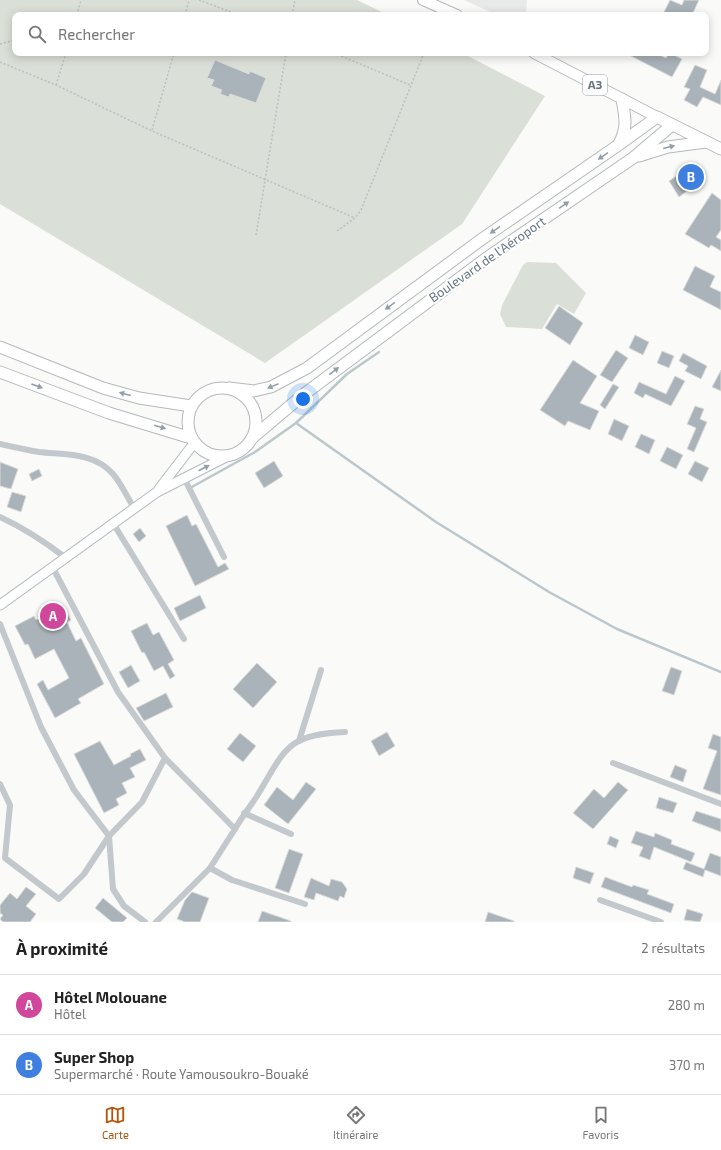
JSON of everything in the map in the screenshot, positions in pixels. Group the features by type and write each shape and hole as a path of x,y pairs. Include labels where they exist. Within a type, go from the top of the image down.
{"highway":[{"path":"618,146 625,133 625,118 622,99"},
{"name":"A3","path":"657,116 721,149"},
{"name":"Boulevard de l'Aéroport","path":"229,388 254,391 271,387 307,368 482,239 618,146 657,116"},
{"name":"Boulevard de l'Aéroport","path":"252,438 303,395 488,257 633,158 672,125"},
{"path":"633,158 668,147 706,142"},
{"path":"0,347 103,388 140,398 191,406"},
{"path":"0,372 109,413 193,440 208,453 219,456 230,455 246,445 252,438 256,417 253,407 247,398 239,392 229,388 218,387 207,390 198,397 191,406 188,416 188,428 193,440"}],"main road":[{"path":"423,0 450,12"},
{"name":"A3","path":"540,56 657,116"}],"street":[{"path":"157,492 193,440"},
{"path":"0,444 20,449 74,454 88,458 105,467 113,474 134,508"},
{"path":"0,604 157,492 230,455"},
{"path":"184,478 224,557"},
{"path":"0,517 21,527 66,558"},
{"path":"113,523 184,639"},
{"path":"52,568 118,692 165,758 234,829"},
{"path":"0,624 41,727 74,790 108,836 113,889 124,906 145,922"},
{"path":"299,741 321,670"},
{"path":"156,922 210,868 234,829 256,798 278,759 289,746 307,737 325,733 345,732"},
{"path":"0,784 10,805 5,858 59,899 84,874 108,836 142,802 165,758"},
{"path":"613,763 721,804"},
{"path":"244,814 291,834"},
{"path":"210,868 232,880 305,904"},
{"path":"600,900 661,922"}],"path":[{"path":"78,12 81,0"},
{"path":"186,12 190,0"},
{"path":"199,0 230,12"},
{"path":"292,12 294,0"},
{"path":"0,44 12,41"},
{"path":"56,85 65,56"},
{"path":"152,131 173,56"},
{"path":"256,235 285,56"},
{"path":"341,56 410,85"},
{"path":"337,230 355,218 361,210 423,56"},
{"path":"0,62 56,85 152,131 355,218"}],"shaded area":[{"path":"0,0 357,0 382,12 12,12 12,56 468,56 545,96 462,224 265,363 0,204"},
{"path":"464,0 527,0 526,12 490,12"},
{"path":"527,262 556,263 586,293 574,314 557,304 542,329 506,327 500,314 502,305 523,265"}],"building":[{"path":"670,0 682,5 684,0 699,0 693,12 664,12"},
{"path":"631,56 662,56 666,58 667,56 676,56 682,59 672,77"},
{"path":"215,60 249,74 250,71 266,78 256,103 230,94 229,97 220,94 222,90 211,86 214,80 207,78"},
{"path":"695,65 707,70 700,87 715,94 721,80 721,105 703,97 697,107 684,100 690,89 684,87"},
{"path":"688,168 696,170 702,180 679,197 669,181"},
{"path":"712,193 721,200 721,230 716,237 721,240 721,251 711,245 709,248 685,234"},
{"path":"695,266 715,276 710,287 721,292 721,310 683,290"},
{"path":"559,306 583,323 570,345 545,328"},
{"path":"635,335 649,342 643,355 629,348"},
{"path":"616,350 628,358 612,382 600,375"},
{"path":"662,351 674,356 669,368 657,363"},
{"path":"683,353 707,366 701,379 685,371 688,366 679,361"},
{"path":"573,360 597,376 580,403 599,411 590,430 568,421 565,426 540,410"},
{"path":"721,370 721,391 712,387"},
{"path":"675,376 685,381 671,406 645,394 643,398 634,393 639,382 666,394"},
{"path":"613,384 619,387 605,409 600,405"},
{"path":"695,406 704,409 700,419 707,422 694,452 687,449 696,428 687,424"},
{"path":"614,419 629,426 622,441 608,434"},
{"path":"641,434 655,440 649,454 635,447"},
{"path":"667,447 683,455 676,469 660,461"},
{"path":"274,461 283,476 264,488 255,473"},
{"path":"695,461 709,468 702,482 688,474"},
{"path":"0,462 18,469 11,489 0,486"},
{"path":"39,469 42,476 32,481 29,474"},
{"path":"12,492 26,496 21,512 7,507"},
{"path":"187,515 192,526 196,524 218,567 225,563 229,569 195,586 166,526"},
{"path":"140,528 146,536 139,542 133,534"},
{"path":"200,595 206,608 180,621 174,608"},
{"path":"63,606 71,620 67,622 76,641 81,638 104,684 78,699 81,703 55,718 37,684 43,680 48,690 69,678 54,649 35,659 28,644 25,645 15,626 34,616 36,620"},
{"path":"147,623 153,635 159,632 174,660 168,664 175,676 170,679 163,666 154,671 144,652 142,653 131,631"},
{"path":"257,663 277,682 253,708 233,689"},
{"path":"131,665 140,681 128,688 119,672"},
{"path":"671,667 682,671 674,695 662,691"},
{"path":"166,693 173,707 144,721 136,708"},
{"path":"387,732 395,746 379,756 371,741"},
{"path":"240,733 256,746 243,762 227,749"},
{"path":"713,734 721,737 721,795 703,789 717,751 708,748"},
{"path":"100,741 114,765 131,756 130,754 140,749 146,760 130,768 135,777 122,783 127,793 116,799 119,805 104,813 74,754"},
{"path":"675,765 687,770 683,782 670,777"},
{"path":"306,782 316,789 288,824 264,805 277,787 293,800"},
{"path":"618,782 628,790 593,829 573,813 594,789 604,798"},
{"path":"659,797 677,803 673,813 656,808"},
{"path":"696,811 721,819 721,832 692,821"},
{"path":"636,831 654,837 655,833 672,840 671,844 695,853 691,862 654,847 650,860 639,856 643,847 631,843"},
{"path":"610,836 619,840 616,848 607,844"},
{"path":"289,849 303,854 289,893 275,888"},
{"path":"710,853 721,857 721,876 705,870 703,877 683,869 686,862 704,869"},
{"path":"576,867 594,873 590,884 573,878"},
{"path":"605,877 632,887 633,885 649,890 647,894 674,904 671,913 601,887"},
{"path":"311,878 329,886 331,879 342,882 347,889 344,898 340,896 338,901 316,893 314,900 304,897"},
{"path":"26,887 36,894 26,906 36,914 30,922 3,922 0,919 3,915 0,913 0,905 10,893 17,899"},
{"path":"192,892 209,898 200,922 185,922 177,919 185,900"},
{"path":"103,898 127,918 123,922 112,922 95,908"},
{"path":"687,909 703,914 700,922 684,920"},
{"path":"262,911 291,921 291,922 258,922"},
{"path":"488,912 514,921 514,922 485,922"}],"waterway":[{"path":"190,488 255,452 296,423 347,374 379,352"},
{"path":"296,423 436,522 549,592 617,629 721,672"}],"place":[{"name":"Super Shop","path":"691,177"},
{"name":"Hôtel Molouane","path":"53,616"}]}
